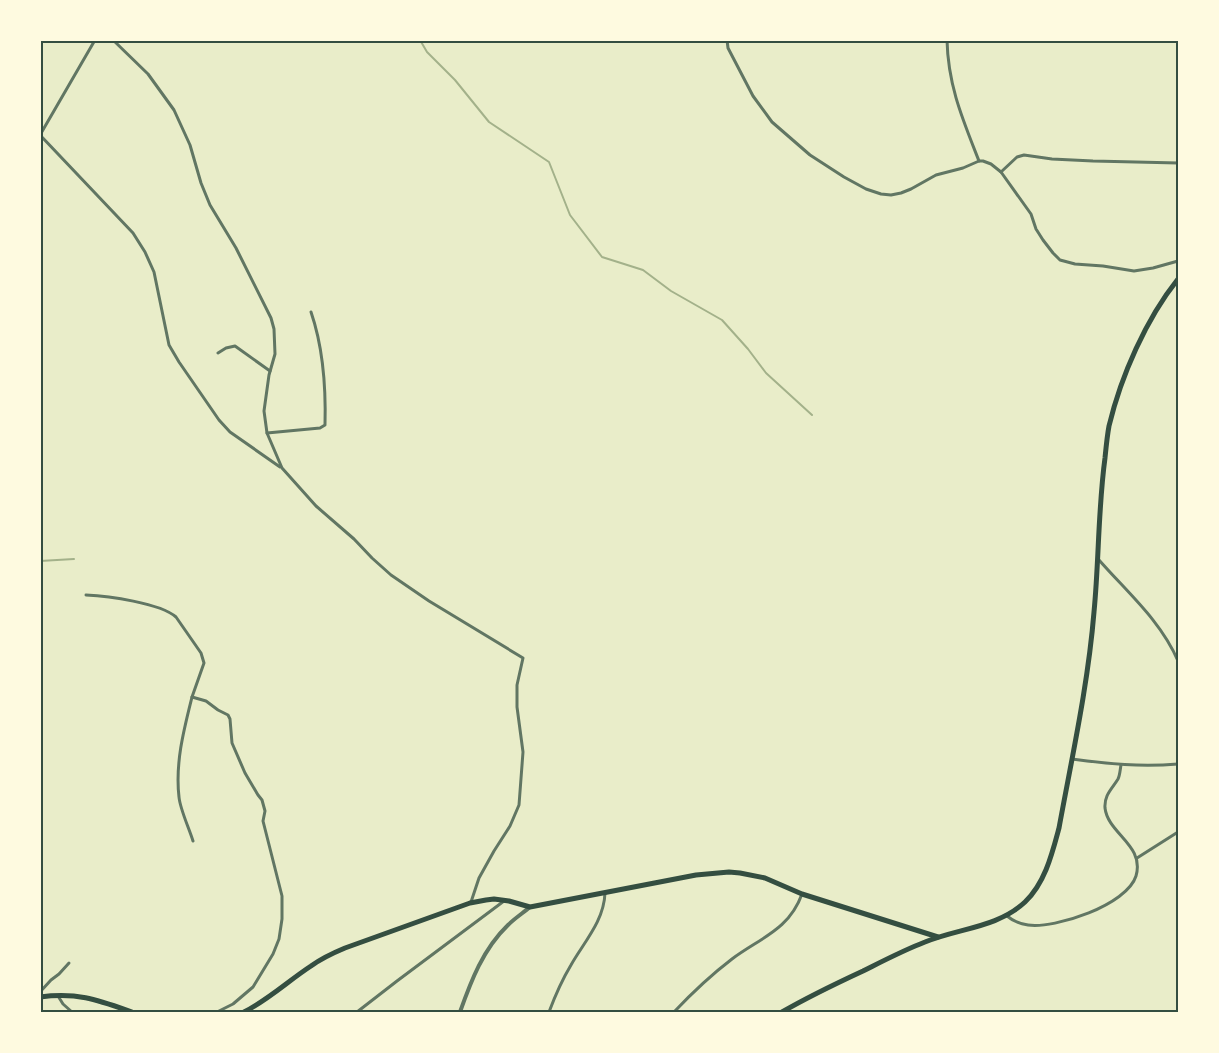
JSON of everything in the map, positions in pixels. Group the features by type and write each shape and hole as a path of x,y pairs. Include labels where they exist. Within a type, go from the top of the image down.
{"highway":[{"path":"782,1012 889,958 938,937 989,924 1007,916 1033,894 1041,882 1059,828 1094,614 1102,479 1109,427 1133,356 1159,306 1179,279"},
{"path":"243,1012 328,955 470,903 494,899 530,907 696,875 729,872 765,878 802,894 938,937"},
{"path":"40,997 58,994 92,998 132,1012"}],"street":[{"path":"95,40 40,135 133,233 145,252 154,272 169,345 219,420 230,432 282,468 316,506 391,575 523,658 517,685 517,707 523,752 519,805 515,817 479,878 470,903"},
{"path":"113,40 148,74 170,103 190,145 210,206 237,249 271,318 275,354 264,411 267,433 282,468"},
{"path":"727,40 728,48 739,71 753,96 772,122 810,155 866,189 882,194 901,193 936,175 979,161 991,164 1001,172 1031,214 1043,240 1060,260 1134,271 1179,261"},
{"path":"947,40 952,85 961,116 979,161"},
{"path":"1001,172 1017,157 1024,155 1052,159 1179,163"},
{"path":"267,433 315,429 325,425 323,373 318,336 310,312"},
{"path":"218,354 226,348 235,346 270,371"},
{"path":"1098,559 1161,629 1179,661"},
{"path":"86,596 106,596 138,602 173,615 201,653 204,663 192,696 182,736 178,774 179,799 193,841"},
{"path":"192,696 206,701 228,715 230,719 232,743 245,773 262,800 263,821 282,896 279,939 273,954 253,987 233,1004 217,1012"},
{"path":"1072,759 1121,765 1179,764"},
{"path":"1007,916 1019,923 1039,925 1067,920 1101,908 1113,901 1131,884 1136,877 1137,858 1112,825 1106,810 1106,800 1119,776 1121,765"},
{"path":"1137,858 1179,832"},
{"path":"549,1012 571,965 600,916 605,892"},
{"path":"674,1012 733,958 786,921 802,894"},
{"path":"357,1012 506,900"},
{"path":"460,1012 479,964 490,947 508,924 530,907"},
{"path":"40,992 69,963"},
{"path":"58,994 63,1004 72,1012"}],"waterway":[{"path":"420,40 427,52 455,80 489,122 549,162 570,215 602,257 643,270 671,291 722,320 766,373 812,415"},
{"path":"40,561 74,559"}]}
